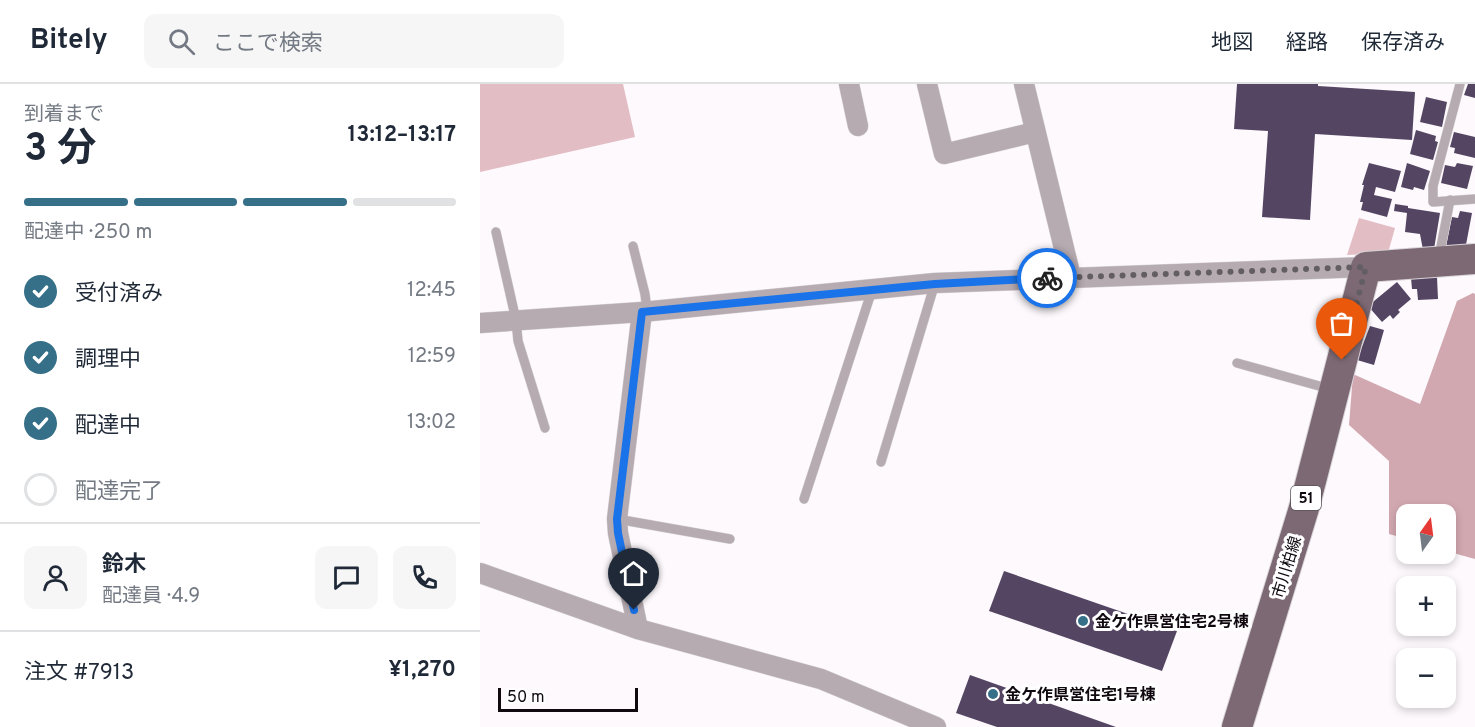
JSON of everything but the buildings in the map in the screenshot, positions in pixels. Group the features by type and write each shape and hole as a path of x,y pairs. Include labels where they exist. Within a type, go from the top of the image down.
{"main road":[{"path":"1366,267 1475,260"},
{"name":"市川柏線","path":"1238,727 1304,508 1366,267"}],"street":[{"path":"849,84 858,126"},
{"path":"927,84 944,154 1035,132"},
{"path":"1024,84 1071,277"},
{"path":"480,322 644,311 935,284 1366,267"},
{"path":"638,629 617,519 644,311"},
{"path":"480,573 638,629 821,679 936,727"}],"lane":[{"path":"1460,84 1433,186 1433,202 1475,199"},
{"path":"1438,263 1450,200"},
{"path":"496,232 516,320 518,341 545,428"},
{"path":"633,246 645,294 644,311"},
{"path":"881,462 935,284"},
{"path":"804,499 872,290"},
{"path":"1237,363 1333,390"},
{"path":"617,519 730,539"}],"shaded area":[{"path":"480,84 623,84 635,137 480,172"},
{"path":"1359,218 1395,228 1388,253 1347,255"},
{"path":"1475,294 1475,559 1456,554 1456,504 1396,504 1396,536 1389,534 1389,461 1349,425 1353,374 1420,404 1457,301"}],"way so far":[{"path":"1047,278 1366,267 1342,360"}],"place":[{"name":"金ケ作県営住宅2号棟","path":"1083,621"},
{"name":"金ケ作県営住宅1号棟","path":"993,694"}],"route":[{"path":"634,610 617,519 642,312 935,284 1047,278"}]}
